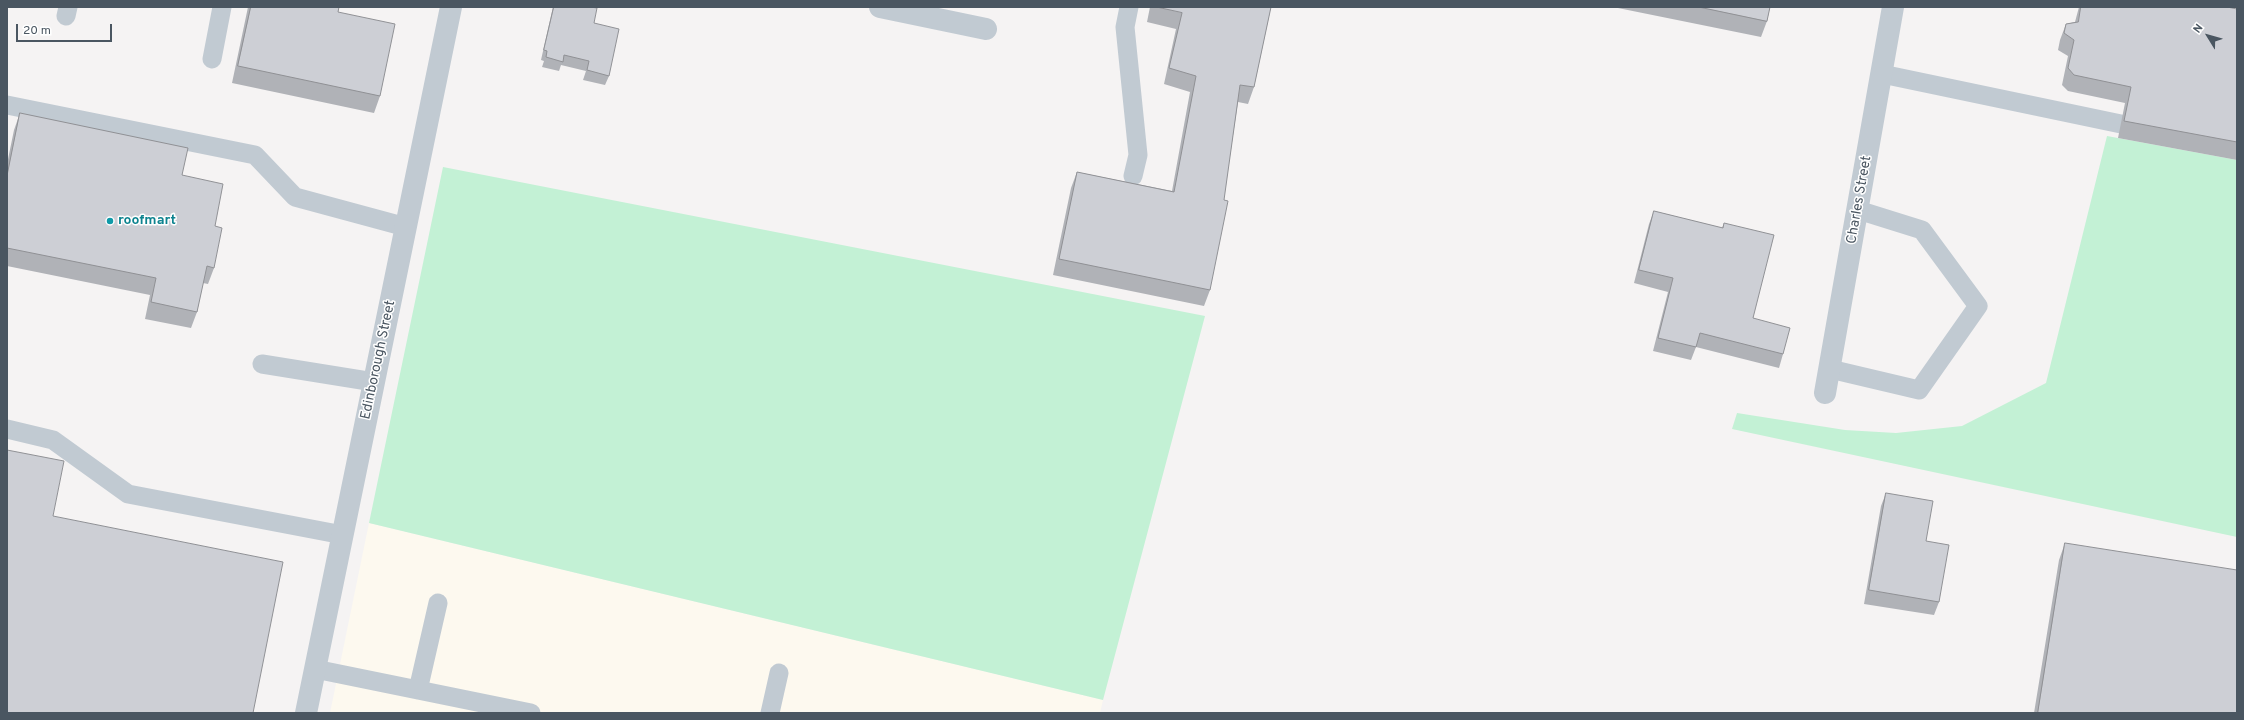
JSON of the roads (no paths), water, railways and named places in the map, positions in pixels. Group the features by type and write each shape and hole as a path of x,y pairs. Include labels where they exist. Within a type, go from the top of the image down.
{"street":[{"name":"Edinborough Street","path":"306,713 451,7"},
{"name":"Charles Street","path":"1825,393 1893,7"},
{"path":"891,8 986,29"}],"lane":[{"path":"212,59 222,7"},
{"path":"1129,7 1125,27 1138,155 1133,176"},
{"path":"1882,74 2121,124"},
{"path":"7,105 255,155 295,197 406,228"},
{"path":"1830,369 1919,390 1978,306 1922,230 1858,210"},
{"path":"262,364 374,382"},
{"path":"7,429 53,440 128,494 343,535"},
{"path":"418,690 438,603"},
{"path":"315,669 531,713"},
{"path":"770,713 779,673"}],"place":[{"name":"roofmart","path":"110,221"}]}
